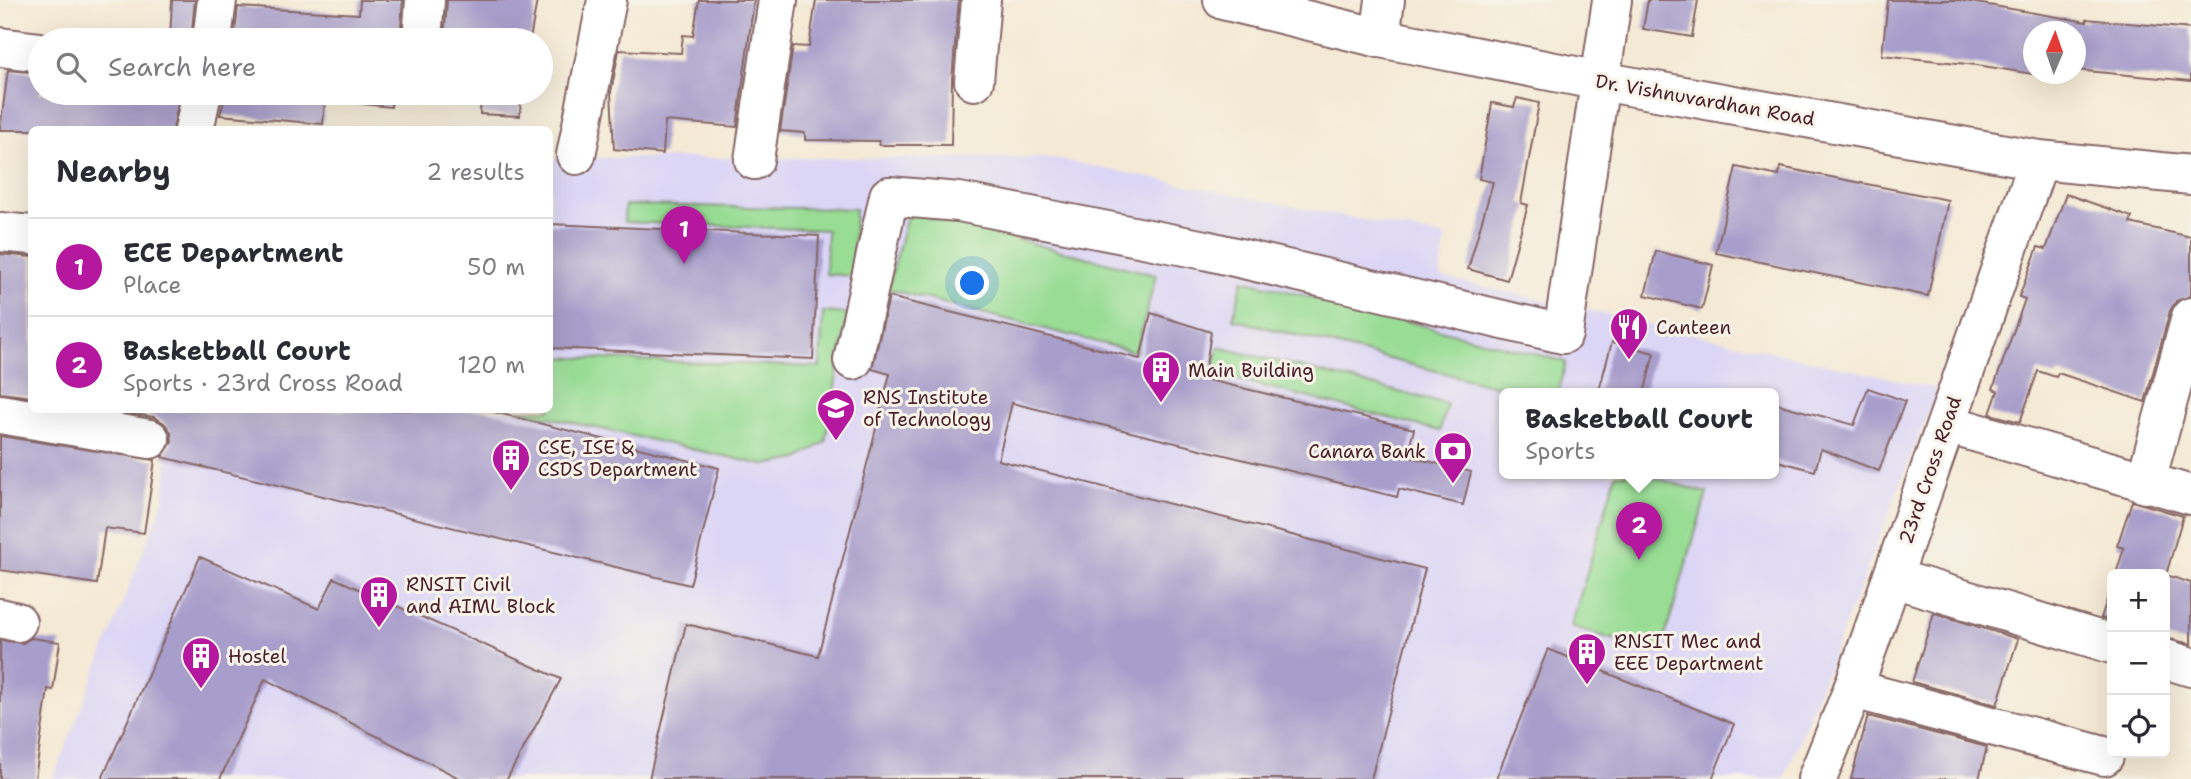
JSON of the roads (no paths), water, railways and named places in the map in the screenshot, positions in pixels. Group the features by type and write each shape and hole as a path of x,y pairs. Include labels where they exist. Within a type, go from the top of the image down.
{"street":[{"path":"214,28 217,0"},
{"path":"423,28 425,0"},
{"path":"576,155 607,0"},
{"path":"754,160 778,0"},
{"path":"974,81 981,0"},
{"name":"Dr. Vishnuvardhan Road","path":"1223,0 1380,38 1601,81 2039,160 2191,175"},
{"path":"1380,38 1385,0"},
{"path":"853,360 889,196 959,202 1205,250 1563,334 1612,0"},
{"path":"0,47 28,50"},
{"path":"195,126 199,105"},
{"name":"23rd Cross Road","path":"1817,779 1853,689 2039,160"},
{"path":"0,232 28,235"},
{"path":"2145,484 2191,317"},
{"path":"0,414 150,439"},
{"path":"1947,424 2145,484 2191,495"},
{"path":"1892,578 2107,642"},
{"path":"2170,661 2191,667"},
{"path":"1853,689 2104,755"}],"place":[{"name":"ECE Department","path":"684,264"},
{"name":"Canteen","path":"1629,361"},
{"name":"Main Building","path":"1161,404"},
{"name":"RNS Institute of Technology","path":"836,442"},
{"name":"Canara Bank","path":"1453,485"},
{"name":"CSE, ISE & CSDS Department","path":"511,492"},
{"name":"Basketball Court","path":"1639,560"},
{"name":"RNSIT Civil and AIML Block","path":"379,629"},
{"name":"RNSIT Mec and EEE Department","path":"1587,686"},
{"name":"Hostel","path":"201,690"}]}
